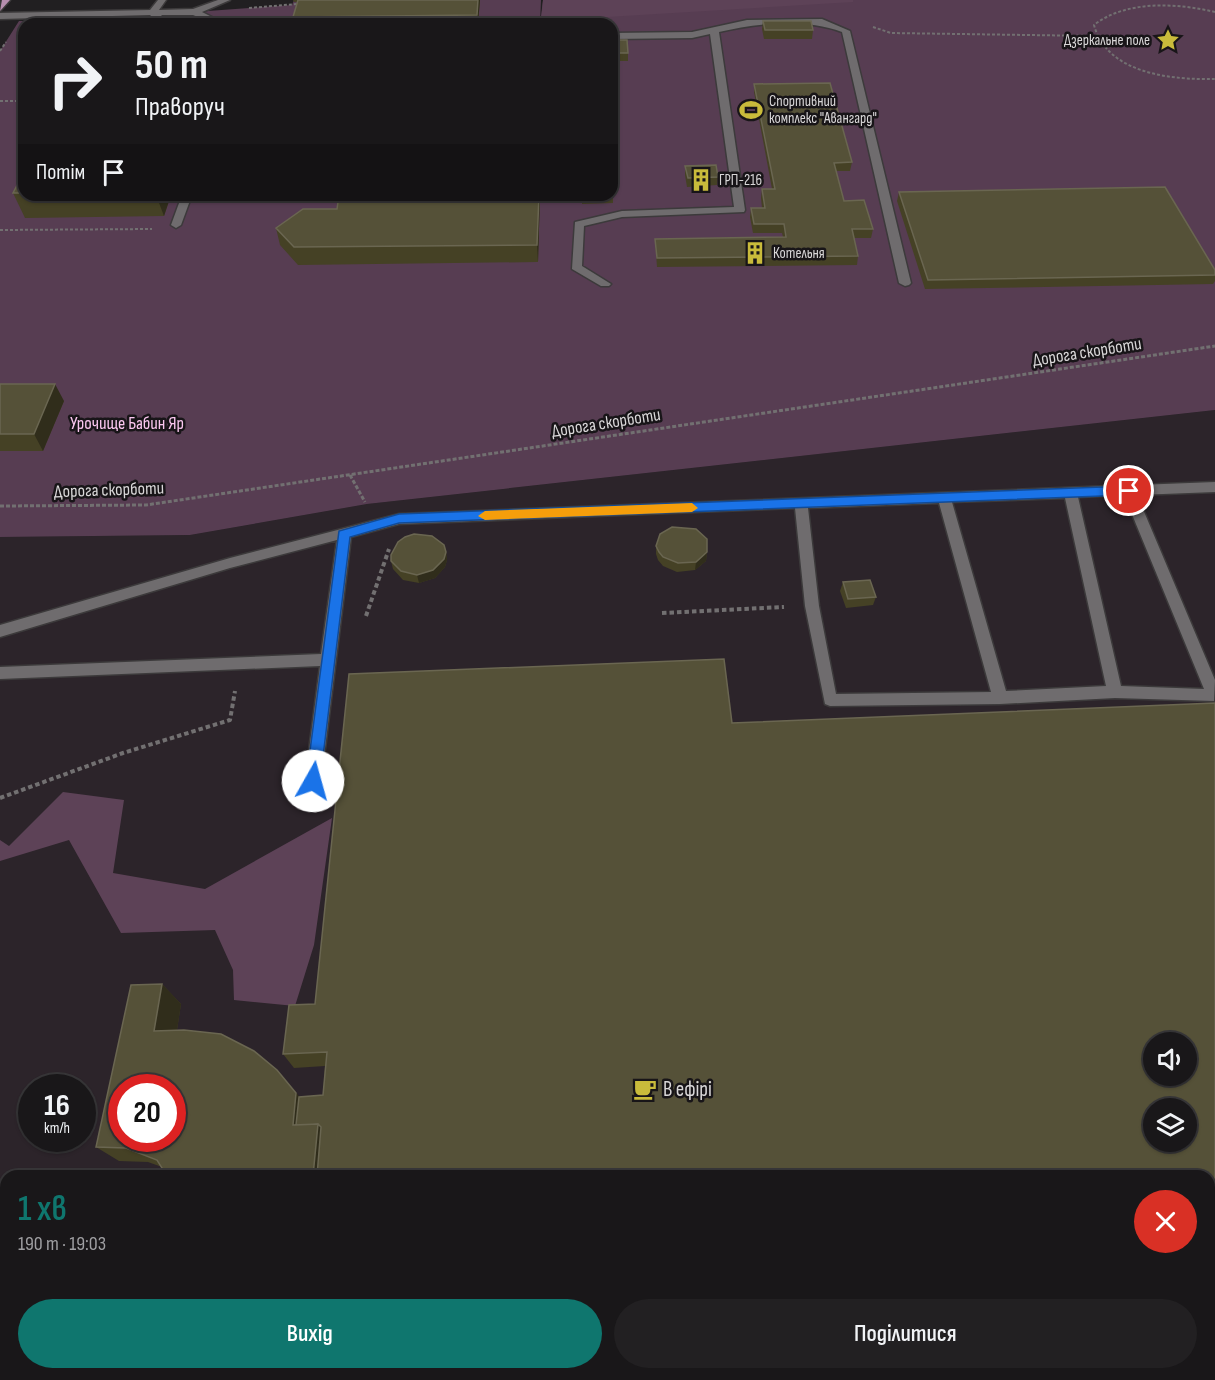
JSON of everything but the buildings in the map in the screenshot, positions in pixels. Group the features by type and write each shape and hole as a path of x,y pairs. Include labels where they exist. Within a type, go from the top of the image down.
{"main road":[{"path":"0,8 6,0"}],"lane":[{"path":"152,13 162,0"},
{"path":"0,16 194,12 226,0"},
{"path":"131,14 136,3"},
{"path":"194,12 208,18"},
{"path":"152,13 159,18"},
{"path":"618,36 692,34 747,23 822,22 846,31 905,283"},
{"path":"605,284 576,267 579,224 622,214 740,210 714,30"},
{"path":"176,225 186,201"},
{"path":"0,630 230,563 399,519 1215,487"},
{"path":"801,503 812,606 830,700 1000,698 1115,692 1214,695 1129,491"},
{"path":"1071,493 1115,692"},
{"path":"944,498 1000,698"},
{"path":"313,781 344,535"},
{"path":"0,674 328,660"}],"path":[{"path":"1137,2 1180,3 1215,12"},
{"path":"1105,12 1094,25 1095,36 1106,50 1132,66 1169,76 1215,78"},
{"path":"923,34 1095,36"},
{"path":"0,101 18,101"},
{"path":"0,230 159,229 176,225"},
{"name":"Дорога скорботи","path":"0,506 146,505 1215,346"},
{"path":"350,476 367,504 399,519 366,618"},
{"path":"662,613 812,606"},
{"path":"0,798 123,753 230,720 240,664"}],"shaded area":[{"path":"543,0 853,0 853,2 590,18 541,18"},
{"path":"1215,410 1215,1170 0,1170 0,537 190,535 367,504"},
{"path":"63,792 124,800 113,873 205,889 332,818 314,945 295,1006 234,1000 233,970 215,930 121,933 69,840 0,861 0,840 9,846"}],"green space":[{"path":"294,0 541,0 540,18 188,18 194,12 292,5"},
{"name":"Урочище Бабин Яр","path":"543,0 1215,0 1215,410 367,504 190,535 0,537 0,51 18,23 18,201 618,201 618,18 541,18"}],"slow traffic":[{"path":"485,516 692,508"}],"place":[{"name":"Дзеркальне поле","path":"1168,40"},
{"name":"Спортивний комплекс \"Авангард\"","path":"751,110"},
{"name":"ГРП-216","path":"701,180"},
{"name":"Котельня","path":"755,253"},
{"name":"В ефірі","path":"645,1089"}],"route":[{"path":"313,781 344,535 399,519 1129,491"}]}
